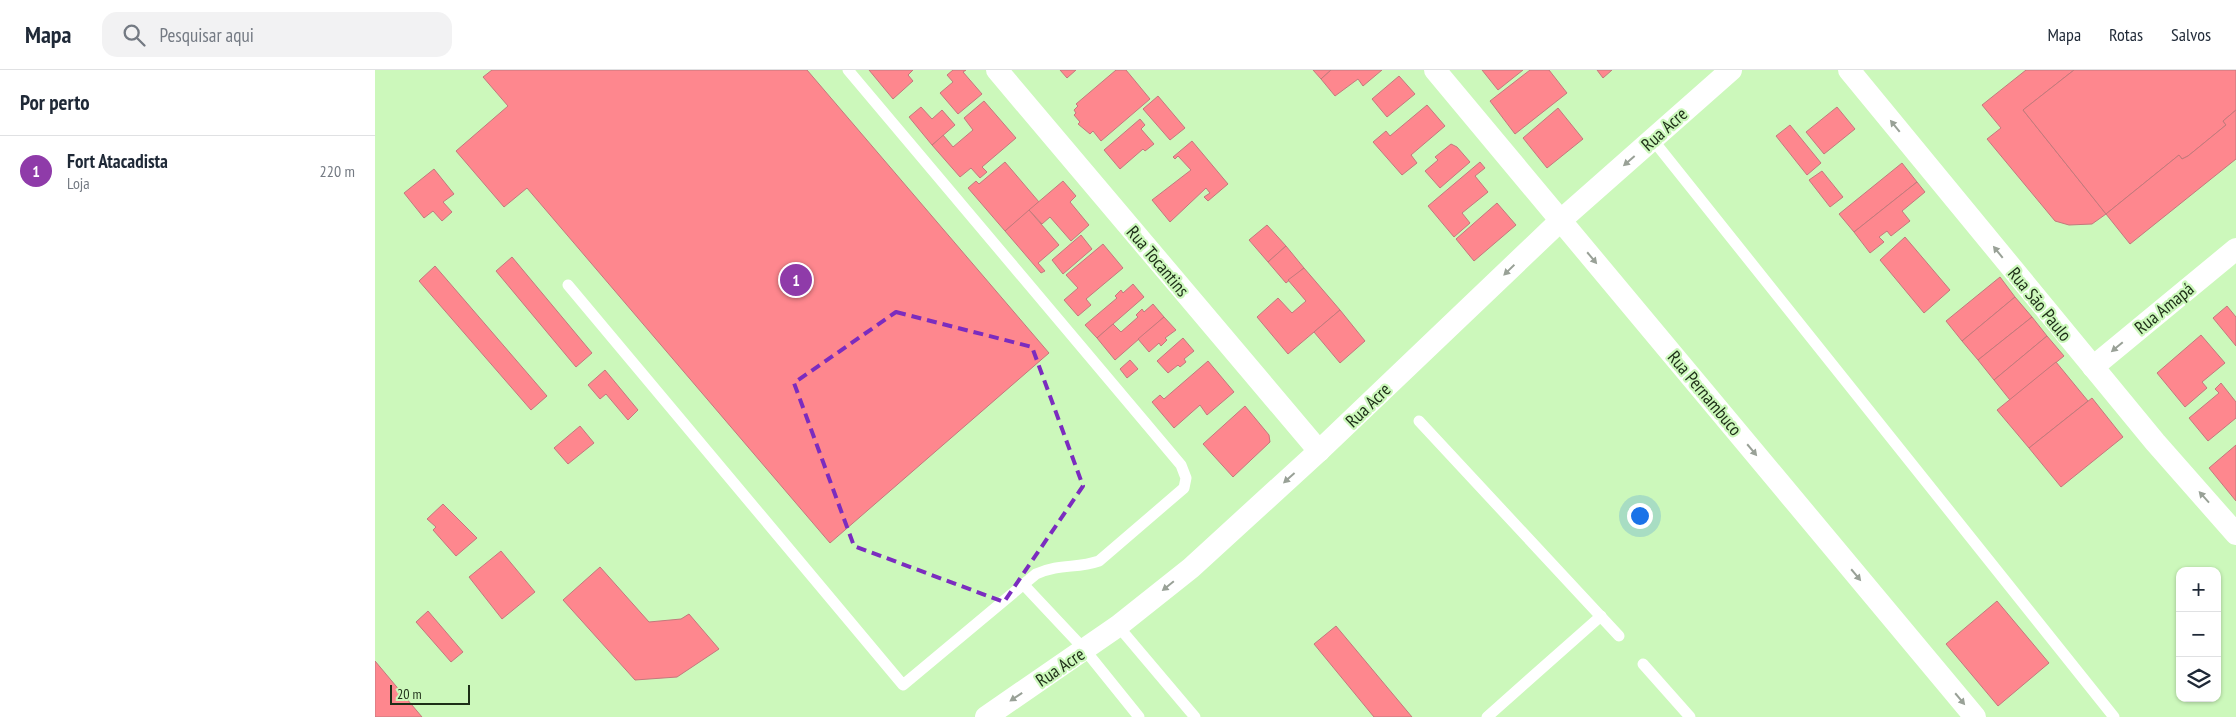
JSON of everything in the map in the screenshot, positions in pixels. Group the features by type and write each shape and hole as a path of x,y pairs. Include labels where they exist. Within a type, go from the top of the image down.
{"street":[{"name":"Rua Tocantins","path":"997,70 1319,451"},
{"name":"Rua Pernambuco","path":"1435,70 1975,717"},
{"name":"Rua Acre","path":"986,717 1085,650 1191,568 1319,451 1560,221 1731,70"},
{"name":"Rua São Paulo","path":"1849,70 2155,442 2236,534"},
{"name":"Rua Amapá","path":"2093,367 2236,249"}],"lane":[{"path":"568,285 903,685 1023,584 1052,567 1088,565 1099,561 1184,488 1186,478 1181,465 848,70"},
{"path":"1653,140 2114,717"},
{"path":"1419,421 1619,636"},
{"path":"1023,584 1085,650 1139,717"},
{"path":"1487,717 1601,616"},
{"path":"1118,626 1195,717"},
{"path":"1643,664 1690,717"}],"highlighted area":[{"path":"896,312 1032,347 1083,486 1004,602 854,546 794,383"}],"building":[{"path":"492,70 807,70 1049,353 830,543 527,188 504,207 456,151 508,106 483,77"},
{"path":"869,70 913,70 908,75 913,81 893,99"},
{"path":"953,70 966,70 963,72 982,94 958,114 940,93 953,82 947,75"},
{"path":"1060,70 1076,70 1067,78"},
{"path":"1116,70 1126,70 1150,99 1101,141 1093,131 1090,134 1078,124 1080,122 1074,115 1076,113 1074,110 1078,106 1076,104"},
{"path":"1313,70 1331,70 1321,79"},
{"path":"1331,70 1382,70 1363,86 1358,79 1335,96 1321,79"},
{"path":"1482,70 1523,70 1498,90"},
{"path":"1530,70 1549,70 1567,93 1515,134 1490,101"},
{"path":"1597,70 1612,70 1603,78"},
{"path":"2026,70 2074,70 2023,110 2106,214 2092,224 2069,225 2055,221 1987,139 2001,128 1982,105"},
{"path":"2074,70 2236,70 2236,110 2223,121 2226,125 2188,156 2182,159 2179,155 2106,214 2023,110"},
{"path":"1399,76 1415,94 1387,117 1372,99"},
{"path":"1158,96 1185,128 1170,140 1143,109"},
{"path":"984,101 1016,138 982,167 987,172 980,178 971,168 960,177 932,145 943,135 953,147 973,130 964,118"},
{"path":"1427,105 1445,126 1411,155 1417,163 1402,175 1373,142 1386,131 1390,136"},
{"path":"921,107 932,119 942,110 955,125 932,145 909,117"},
{"path":"1837,107 1855,129 1824,154 1806,132"},
{"path":"1558,108 1583,139 1547,168 1523,138"},
{"path":"2236,110 2236,159 2130,244 2106,214 2179,155 2182,159 2188,156 2226,125 2223,121"},
{"path":"1140,119 1145,125 1141,129 1154,144 1145,151 1143,149 1120,169 1104,150"},
{"path":"1790,125 1821,163 1807,175 1776,136"},
{"path":"1192,141 1228,184 1208,201 1204,197 1210,193 1206,188 1170,222 1152,200 1191,170 1178,156 1175,159 1173,157"},
{"path":"1451,144 1457,147 1470,162 1440,188 1425,171 1438,160 1435,157"},
{"path":"1005,162 1039,202 1005,231 968,188 976,181 979,184"},
{"path":"1480,162 1485,168 1475,176 1488,192 1462,213 1470,223 1454,237 1428,206"},
{"path":"1902,163 1917,182 1854,232 1839,214"},
{"path":"434,169 454,194 443,202 452,212 442,221 433,211 424,218 404,193"},
{"path":"1822,171 1843,197 1830,207 1809,180"},
{"path":"1063,181 1076,196 1070,202 1089,225 1071,241 1050,217 1042,224 1029,210"},
{"path":"1917,182 1925,192 1902,211 1910,221 1891,236 1887,231 1879,237 1884,242 1870,253 1854,232"},
{"path":"1497,203 1516,225 1474,261 1456,239"},
{"path":"1029,210 1059,245 1038,263 1045,271 1041,273 1005,231"},
{"path":"1267,225 1286,246 1268,262 1249,240"},
{"path":"1081,235 1092,249 1063,274 1052,260"},
{"path":"1905,237 1950,290 1924,313 1880,260"},
{"path":"1103,244 1123,268 1086,299 1091,305 1078,316 1064,300 1078,288 1066,275"},
{"path":"1286,246 1304,268 1286,283 1268,262"},
{"path":"512,257 592,353 576,367 496,271"},
{"path":"435,266 547,396 531,410 419,281"},
{"path":"1304,268 1340,310 1288,354 1257,317 1278,298 1292,313 1306,301 1288,280"},
{"path":"2000,277 2015,297 1962,341 1946,321"},
{"path":"1133,284 1144,297 1097,338 1085,325 1117,298 1115,296 1121,290 1123,293"},
{"path":"2015,297 2032,317 1978,360 1962,341"},
{"path":"1153,304 1164,317 1115,360 1097,338 1113,324 1121,332 1138,317 1136,315 1142,309 1144,312"},
{"path":"2227,306 2236,317 2236,346 2213,318"},
{"path":"1340,310 1365,341 1340,363 1314,332"},
{"path":"1164,317 1176,330 1165,338 1167,340 1161,346 1159,343 1149,352 1138,339"},
{"path":"2032,317 2047,336 1994,380 1978,360"},
{"path":"2201,335 2225,363 2202,382 2207,388 2185,407 2157,373"},
{"path":"2047,336 2064,356 2010,400 1994,380"},
{"path":"1183,338 1194,351 1184,359 1186,362 1180,367 1178,365 1168,373 1157,361"},
{"path":"1130,360 1138,369 1127,378 1120,369"},
{"path":"1208,361 1234,392 1207,415 1200,405 1174,428 1152,402 1160,395 1164,399"},
{"path":"2056,362 2088,401 2029,448 1997,410"},
{"path":"605,370 638,410 628,420 606,394 600,399 588,385"},
{"path":"2221,383 2236,402 2236,418 2208,441 2189,418 2219,393 2215,389"},
{"path":"2092,398 2123,437 2061,487 2029,448"},
{"path":"1245,406 1269,435 1270,442 1233,477 1203,444"},
{"path":"580,426 594,443 568,464 554,448"},
{"path":"2236,445 2236,501 2209,468"},
{"path":"443,504 477,538 456,556 433,530 436,527 427,519"},
{"path":"501,551 535,592 502,619 469,577"},
{"path":"600,567 649,622 681,619 689,614 719,649 677,677 635,680 563,600"},
{"path":"1997,601 2049,663 1998,706 1946,644"},
{"path":"428,611 463,652 451,662 416,622"},
{"path":"1336,626 1412,717 1374,717 1314,644"},
{"path":"375,661 422,717 375,717"}],"place":[{"name":"Fort Atacadista","path":"796,280"}]}
